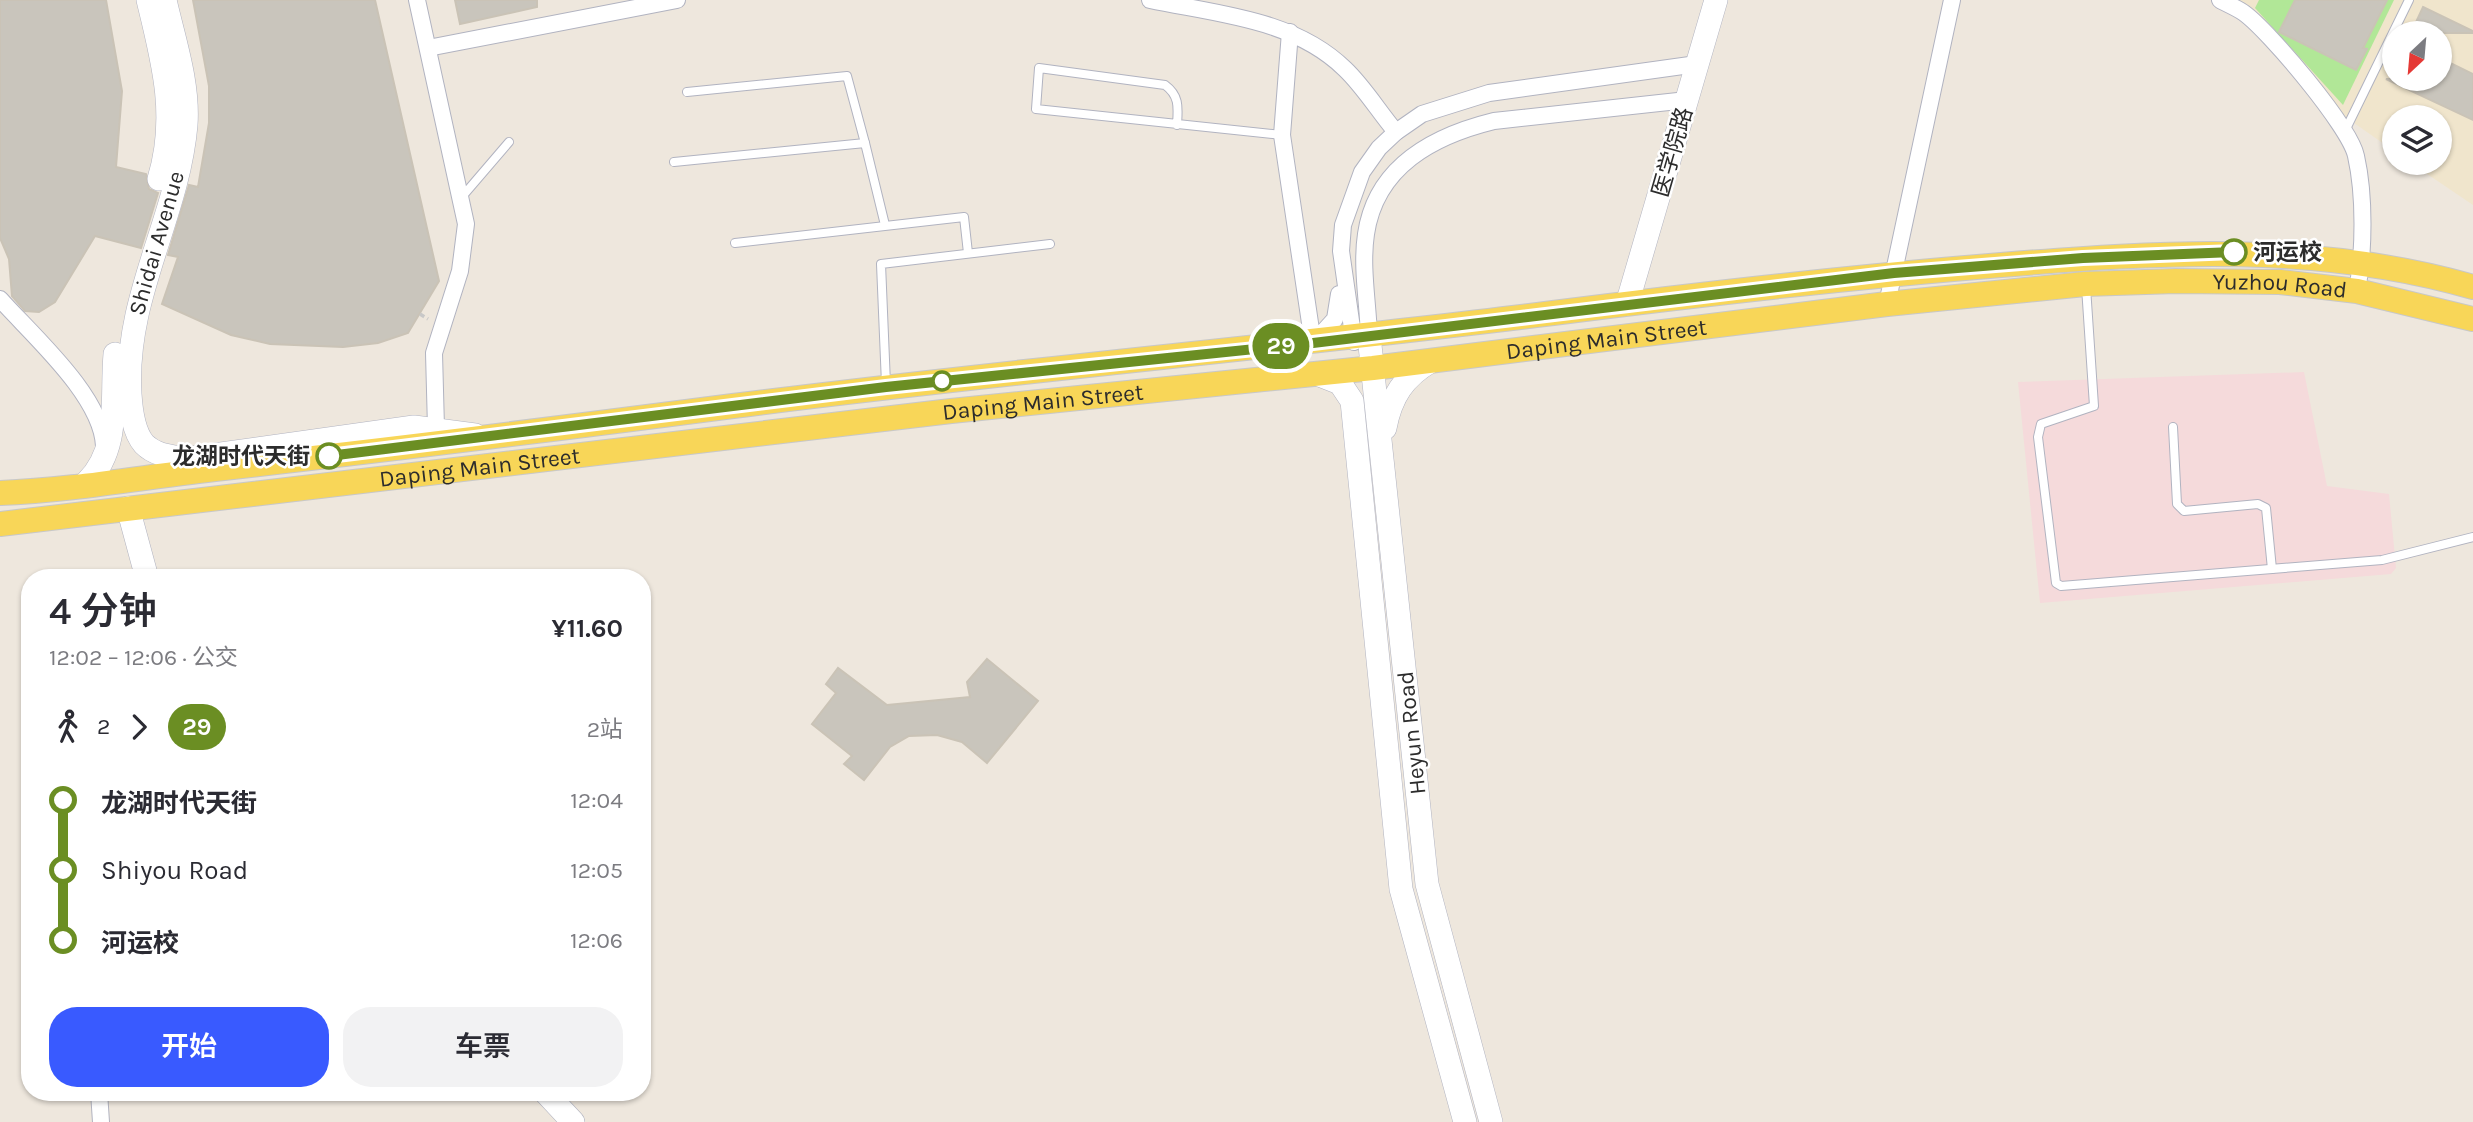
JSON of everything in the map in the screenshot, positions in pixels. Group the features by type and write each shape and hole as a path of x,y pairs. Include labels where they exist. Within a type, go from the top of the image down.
{"main road":[{"name":"Yuzhou Road","path":"2083,258 2234,252 2362,261 2473,287"},
{"name":"Daping Main Street","path":"0,494 61,490 143,477 489,438 886,387 1313,343 1894,273 2083,258"},
{"name":"Yuzhou Road","path":"2085,284 2229,280 2357,291 2473,319"},
{"name":"Daping Main Street","path":"0,524 951,411 1373,368 1887,304 2085,284"}],"street":[{"name":"Shidai Avenue","path":"87,482 102,464 111,440 117,331 162,170 169,123 165,71 148,0"},
{"name":"Shidai Avenue","path":"165,0 181,69 186,125 177,173 130,338 128,372 134,421 144,444 163,456 183,458"},
{"path":"417,0 466,224 465,249 434,353 436,428"},
{"path":"428,48 677,0"},
{"path":"1150,0 1250,20 1290,32 1322,50 1346,70 1396,132"},
{"name":"医学院路","path":"1627,304 1716,0"},
{"path":"1887,304 1952,0"},
{"path":"2220,0 2236,4 2284,54 2344,133 2356,154 2362,261 2357,291"},
{"path":"1290,32 1282,135 1313,343"},
{"path":"1313,343 1330,327 1338,310 1343,225 1358,181 1379,148 1396,132 1422,114 1489,93 1697,64"},
{"path":"1360,337 1366,232 1385,186 1397,168 1418,150 1463,129 1494,121 1687,100"},
{"path":"1341,251 1360,337"},
{"path":"0,299 89,402 101,429 102,464"},
{"name":"Heyun Road","path":"1360,337 1373,368 1427,884 1491,1122"},
{"path":"1382,448 1389,408 1396,392 1406,379 1431,360"},
{"name":"Heyun Road","path":"1317,374 1340,383 1352,401 1401,889 1465,1122"},
{"path":"61,490 183,458 414,427 436,428 489,438"},
{"path":"128,508 145,569"},
{"path":"100,1101 101,1122"},
{"path":"553,1101 573,1122"}],"lane":[{"path":"2344,133 2409,0"},
{"path":"1177,125 1178,101 1174,92 1165,85 1040,68 1035,109 1177,125 1282,135"},
{"path":"687,92 847,76 886,225"},
{"path":"461,198 509,142"},
{"path":"674,162 865,143"},
{"path":"735,243 964,217 968,253"},
{"path":"886,387 881,264 1050,244"},
{"path":"2085,284 2094,406 2041,424 2038,437 2056,583 2061,586 2382,560 2473,537"},
{"path":"2173,427 2177,504 2184,511 2258,504 2266,508 2272,569"}],"shaded area":[{"path":"2233,0 2473,0 2473,205 2429,175 2452,175 2452,105 2382,105 2382,143 2334,109 2274,30"},
{"path":"2304,372 2327,486 2389,494 2396,568 2391,574 2040,603 2018,382"}],"green space":[{"path":"2259,0 2394,0 2343,105 2255,8"}],"building":[{"path":"0,0 106,0 122,91 116,167 146,174 149,189 158,193 141,248 95,236 55,302 39,312 25,311 12,296 9,259 0,238"},
{"path":"193,0 375,0 439,281 408,333 378,343 343,347 270,344 231,335 162,304 178,257 168,255 189,185 198,187 209,123 209,86"},
{"path":"455,0 537,0 537,7 460,24"},
{"path":"2295,0 2387,0 2363,48 2367,49 2356,70 2279,32"},
{"path":"2423,7 2473,31 2473,33 2452,33 2452,21 2417,21"},
{"path":"2452,64 2473,74 2473,120 2452,110 2452,105 2441,105 2411,91 2452,91"},
{"path":"987,659 1038,701 987,763 962,742 937,735 909,736 890,747 864,780 844,764 852,756 812,724 836,693 826,684 838,668 887,705 970,697 967,682"}],"bus line":[{"name":"29","path":"329,456 886,387 1313,343 1894,273 2083,258 2234,252"}],"place":[{"name":"河运校","path":"2234,252"},
{"name":"龙湖时代天街","path":"329,456"}]}
